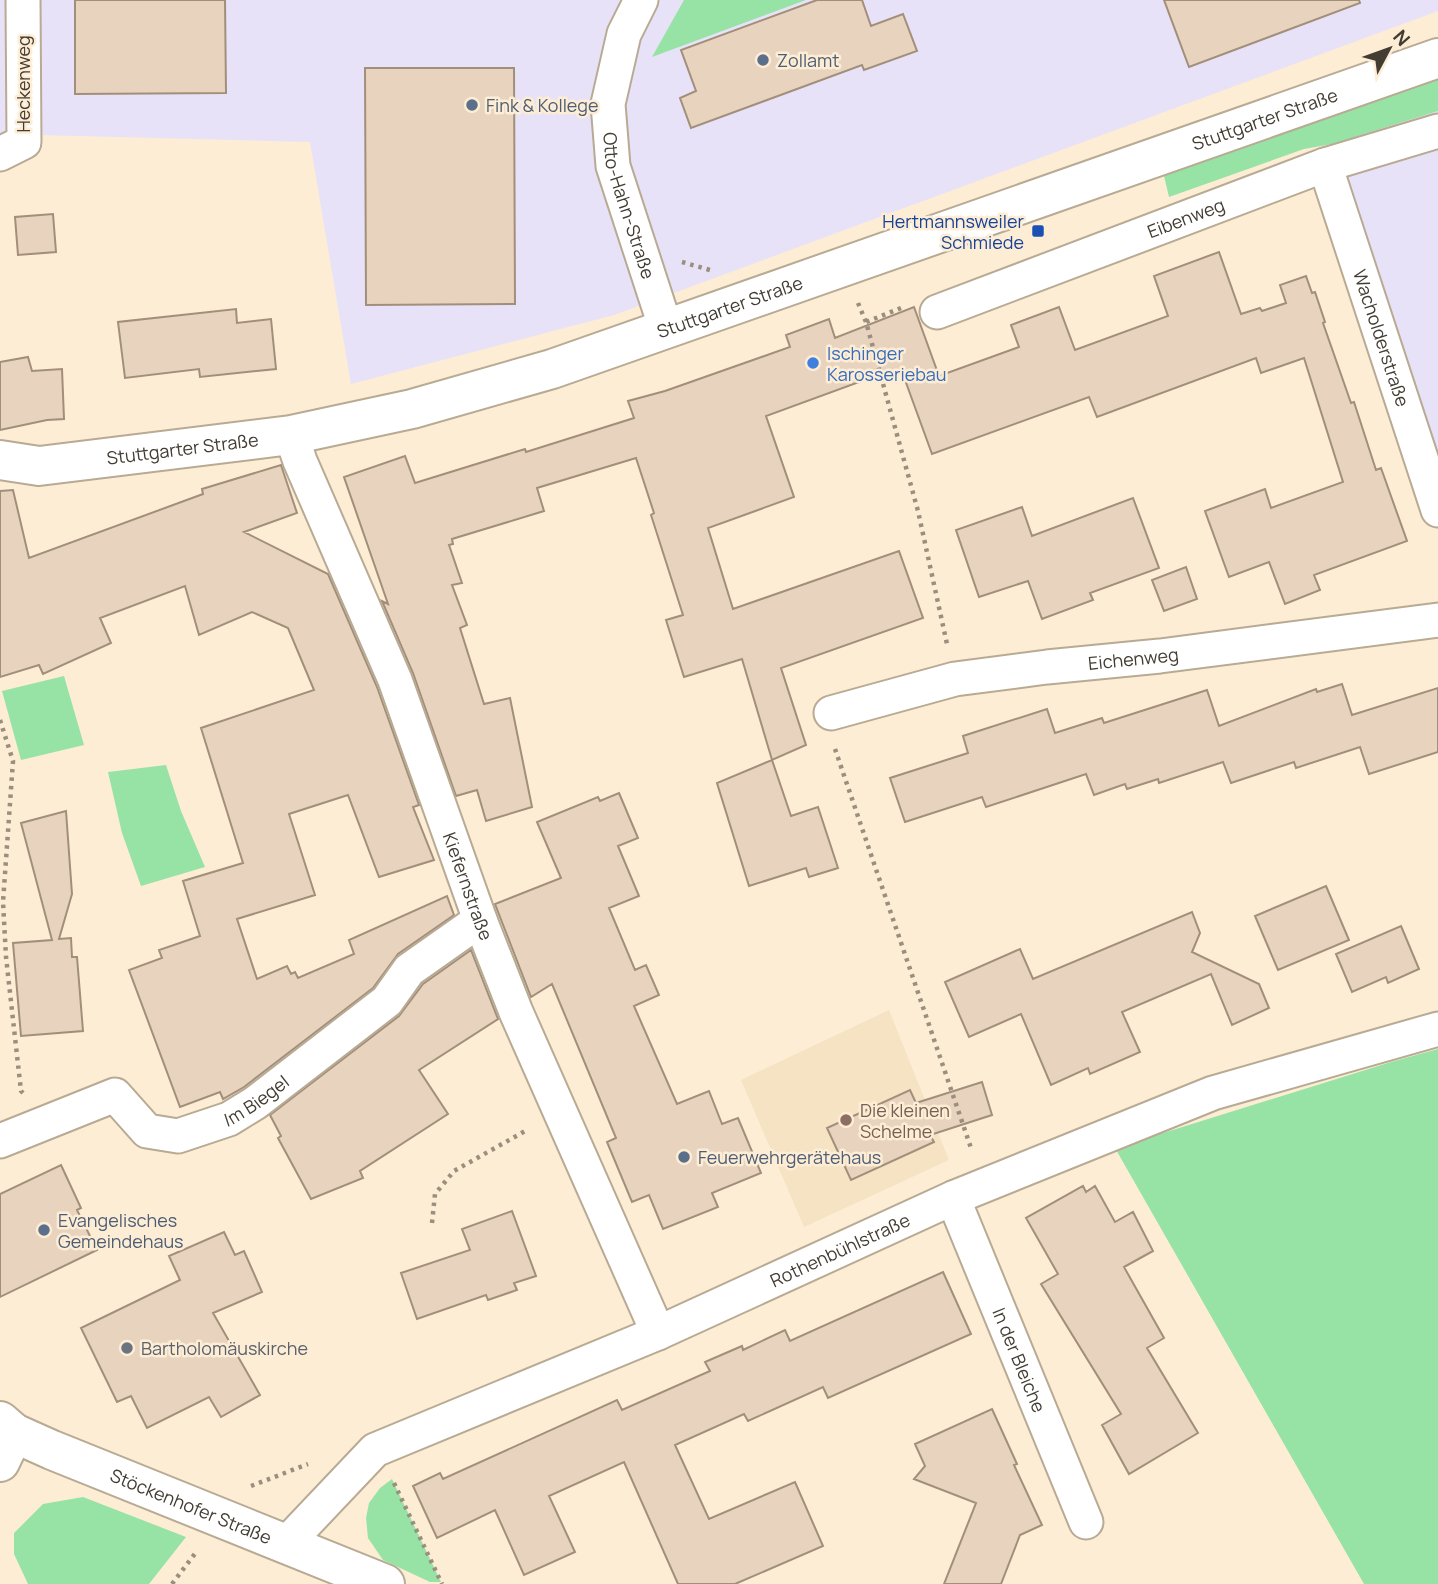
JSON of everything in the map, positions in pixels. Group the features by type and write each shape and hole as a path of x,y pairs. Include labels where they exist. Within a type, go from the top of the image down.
{"main road":[{"name":"Stuttgarter Straße","path":"0,460 39,466 291,435 412,409 539,373 1438,58"},
{"path":"0,478 39,466"},
{"name":"Stöckenhofer Straße","path":"5,1438 384,1584"}],"street":[{"name":"Heckenweg","path":"0,153 24,142 23,0"},
{"name":"Otto-Hahn-Straße","path":"641,0 624,34 608,104 613,166 666,329"},
{"name":"Eibenweg","path":"937,312 1325,165 1438,131"},
{"name":"Wacholderstraße","path":"1325,165 1438,510"},
{"name":"Kiefernstraße","path":"291,435 395,680 480,920 516,1012 658,1333"},
{"name":"Eichenweg","path":"831,713 955,679 1173,655 1438,620"},
{"name":"Im Biegel","path":"0,1141 115,1096 147,1131 178,1136 229,1119 255,1103 387,1001 409,970 480,920"},
{"name":"Rothenbühlstraße","path":"285,1545 375,1450 658,1333 953,1198 1213,1093 1438,1029"},
{"name":"In der Bleiche","path":"953,1198 1086,1522"}],"path":[{"path":"647,270 680,261 708,270 716,268"},
{"path":"856,297 866,323 918,511 955,679"},
{"path":"866,323 915,303 937,312"},
{"path":"831,713 835,749 984,1185"},
{"path":"0,720 13,761 3,902 20,1091 48,1122"},
{"path":"432,1223 435,1194 454,1171 524,1131 560,1115"},
{"path":"375,1450 443,1584"},
{"path":"217,1518 227,1495 317,1461"}],"shaded area":[{"path":"0,0 1438,0 1438,11 614,315 351,384 310,142 0,136"},
{"path":"1438,111 1438,482 1332,144"},
{"name":"Die kleinen Schelme","path":"889,1010 949,1160 804,1227 741,1080"}],"green space":[{"path":"684,0 806,0 652,57"},
{"path":"1438,73 1438,111 1332,144 1304,149 1169,197 1164,176 1192,163"},
{"path":"64,676 84,745 21,760 2,691"},
{"path":"166,765 181,811 205,867 141,886 122,833 108,772"},
{"path":"1438,1049 1438,1584 1364,1584 1115,1148"},
{"path":"392,1479 441,1582 430,1582 383,1560 368,1538 366,1518 369,1503 380,1488"},
{"path":"83,1497 186,1537 149,1584 28,1584 14,1554 14,1533 43,1504"}],"building":[{"path":"75,0 225,0 226,93 75,94"},
{"name":"Zollamt","path":"817,0 862,0 871,26 903,14 917,51 864,70 862,65 691,128 680,98 696,91 681,50"},
{"path":"1164,0 1359,0 1360,3 1189,67"},
{"path":"365,68 514,68 515,304 366,305"},
{"path":"53,214 56,252 18,255 15,217"},
{"path":"1219,252 1241,314 1286,303 1280,285 1306,276 1312,293 1315,292 1325,322 1323,323 1351,403 1354,402 1376,470 1381,468 1407,541 1314,575 1320,590 1285,604 1269,562 1229,577 1205,511 1265,489 1271,508 1343,482 1304,358 1261,373 1256,358 1097,417 1089,397 932,454 901,369 890,373 889,371 766,416 794,497 708,528 733,609 899,551 923,618 781,668 806,745 772,760 742,659 684,677 666,620 683,615 636,458 537,488 544,511 452,539 453,544 449,545 462,583 452,585 467,625 460,628 484,704 510,698 532,807 486,821 477,790 456,796 413,673 382,601 388,604 344,477 405,456 415,483 634,418 628,401 665,391 790,347 786,335 829,319 835,338 914,307 939,376 1019,347 1011,325 1059,307 1075,350 1168,316 1154,276"},
{"path":"236,309 237,323 271,319 276,369 200,377 199,369 125,378 118,322"},
{"path":"28,357 32,371 62,369 64,419 0,430 0,362"},
{"path":"281,465 297,513 244,532 328,574 377,687 419,805 413,807 434,860 379,877 348,795 289,814 315,895 237,919 257,979 287,966 291,974 295,972 298,978 354,954 349,940 447,896 454,915 398,954 373,988 244,1087 223,1099 220,1092 180,1107 129,970 162,958 159,950 200,936 183,881 243,863 201,728 314,690 288,628 252,612 199,635 185,586 100,618 111,643 43,674 39,665 0,677 0,491 13,490 29,558 203,494 202,489"},
{"path":"1133,498 1159,568 1090,593 1093,600 1042,619 1028,581 979,597 956,530 1022,507 1032,536"},
{"path":"1186,567 1197,599 1164,611 1152,580"},
{"path":"1342,684 1352,715 1438,688 1438,752 1369,774 1360,747 1296,768 1294,762 1231,783 1223,762 1159,783 1158,779 1127,789 1125,784 1094,795 1086,774 986,807 982,797 905,822 890,778 968,753 963,736 1047,709 1055,733 1102,718 1104,723 1207,690 1219,726 1316,689 1317,692"},
{"path":"772,760 791,816 818,807 838,868 809,877 806,868 749,886 717,783"},
{"path":"619,793 638,838 618,846 639,896 609,908 635,970 646,965 659,995 634,1006 677,1104 709,1091 722,1124 738,1118 761,1173 712,1193 718,1207 663,1229 649,1195 632,1202 607,1142 616,1138 552,984 531,997 495,904 561,878 537,822 598,797 600,801"},
{"path":"66,811 72,894 59,939 71,938 72,957 77,957 83,1031 21,1036 13,943 52,940 21,823"},
{"path":"1326,886 1349,940 1278,970 1255,916"},
{"path":"1192,912 1200,933 1192,952 1259,984 1269,1008 1232,1025 1211,974 1122,1012 1140,1052 1090,1074 1088,1068 1051,1085 1021,1014 969,1037 945,982 1020,949 1033,979"},
{"path":"1401,926 1419,969 1388,983 1386,977 1352,992 1336,954"},
{"path":"471,950 498,1019 419,1070 448,1114 360,1171 363,1178 311,1199 278,1138 281,1136 270,1115 399,1016 423,984"},
{"path":"982,1082 992,1115 930,1135 934,1142 851,1180 827,1128 910,1090 916,1103"},
{"name":"Evangelisches Gemeindehaus","path":"61,1165 81,1208 77,1210 97,1250 0,1297 0,1194"},
{"path":"1083,1186 1086,1192 1095,1186 1115,1222 1133,1212 1153,1251 1124,1267 1164,1338 1147,1348 1198,1433 1129,1474 1102,1425 1121,1414 1041,1284 1058,1274 1026,1218"},
{"path":"512,1211 536,1276 514,1283 517,1290 488,1300 486,1295 417,1319 401,1273 470,1250 462,1229"},
{"path":"224,1232 235,1255 244,1251 262,1292 213,1313 260,1395 221,1417 209,1397 147,1428 131,1396 117,1402 81,1328 180,1280 169,1256"},
{"path":"943,1272 971,1334 828,1398 823,1387 748,1421 744,1414 675,1445 709,1519 795,1482 823,1546 735,1584 678,1584 624,1462 549,1496 575,1552 524,1575 495,1510 437,1538 413,1486 440,1473 443,1479 617,1400 622,1410 710,1371 705,1362 742,1346 743,1350 785,1330 790,1341"},
{"path":"992,1409 1042,1525 1020,1535 1001,1584 944,1584 976,1503 914,1479 925,1466 915,1444"}],"place":[{"name":"Zollamt","path":"763,60"},
{"name":"Fink & Kollege","path":"472,105"},
{"name":"Hertmannsweiler Schmiede","path":"1038,231"},
{"name":"Ischinger Karosseriebau","path":"813,363"},
{"name":"Die kleinen Schelme","path":"846,1120"},
{"name":"Feuerwehrgerätehaus","path":"684,1157"},
{"name":"Evangelisches Gemeindehaus","path":"44,1230"},
{"name":"Bartholomäuskirche","path":"127,1348"}]}
